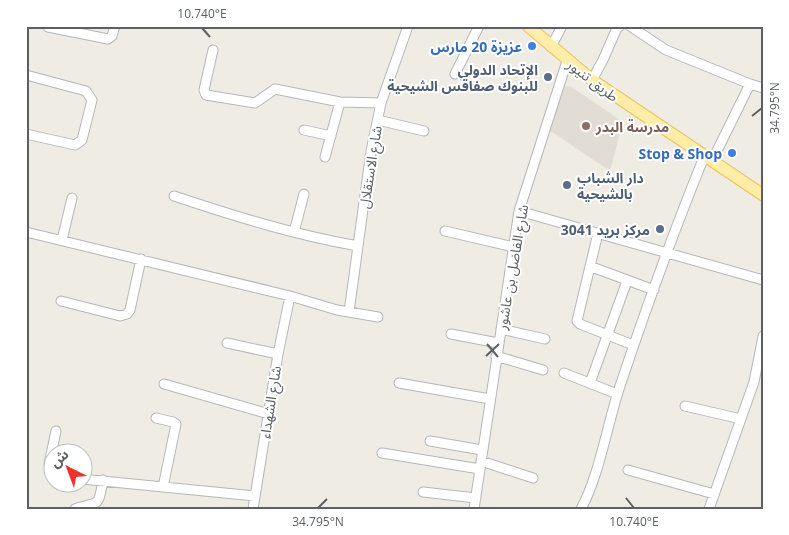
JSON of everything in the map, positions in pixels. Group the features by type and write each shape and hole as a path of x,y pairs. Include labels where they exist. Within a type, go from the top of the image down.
{"main road":[{"name":"طريق تنيور","path":"528,26 592,80 763,195"}],"street":[{"path":"48,27 108,39 112,36 115,26"},
{"name":"شارع الاستقلال","path":"349,312 381,103 408,26"},
{"path":"455,74 479,26"},
{"path":"551,47 562,26"},
{"path":"592,80 617,28 620,26"},
{"path":"630,26 666,50 763,88"},
{"path":"213,50 204,90 206,96 255,103 259,102 274,89 340,102 381,103"},
{"name":"شارع الفاضل بن عاشور","path":"474,509 498,343 520,211 567,60"},
{"path":"26,75 86,92 92,100 82,140 79,144 74,145 26,134"},
{"path":"581,509 590,486 633,345 654,290 665,254 708,159 750,84"},
{"path":"325,156 340,102"},
{"path":"378,120 424,131"},
{"path":"304,130 331,136"},
{"path":"294,232 304,194"},
{"path":"174,196 249,221 358,246"},
{"path":"62,240 72,198"},
{"path":"520,211 665,254 763,280"},
{"path":"445,231 514,247"},
{"path":"26,232 349,312 378,317"},
{"path":"598,233 592,267 577,321 580,324 633,345"},
{"path":"60,301 120,316 125,315 129,312 141,259"},
{"path":"592,267 654,290"},
{"path":"590,383 609,336 627,281"},
{"name":"شارع الشهداء","path":"253,509 278,354 290,296"},
{"path":"501,328 545,339"},
{"path":"451,334 498,343"},
{"path":"709,509 754,382 763,336"},
{"path":"227,343 278,354"},
{"path":"496,356 543,370"},
{"path":"564,373 618,394"},
{"path":"399,383 490,399"},
{"path":"164,384 269,414"},
{"path":"685,406 741,419"},
{"path":"156,418 176,424 163,487"},
{"path":"54,442 56,431"},
{"path":"430,441 482,450"},
{"path":"382,453 480,465 534,478"},
{"path":"628,470 714,494"},
{"path":"92,479 255,496"},
{"path":"74,509 94,505 98,502 103,480"},
{"path":"423,492 476,498"}],"shaded area":[{"name":"مدرسة البدر","path":"565,86 570,86 623,122 610,171 549,130"}],"place":[{"name":"عزيزة 20 مارس","path":"532,46"},
{"name":"الإتحاد الدولي للبنوك صفاقس الشيحية","path":"548,77"},
{"name":"مدرسة البدر","path":"586,126"},
{"name":"Stop & Shop","path":"732,153"},
{"name":"دار الشباب بالشيحية","path":"567,185"},
{"name":"مركز بريد 3041","path":"660,229"}]}
